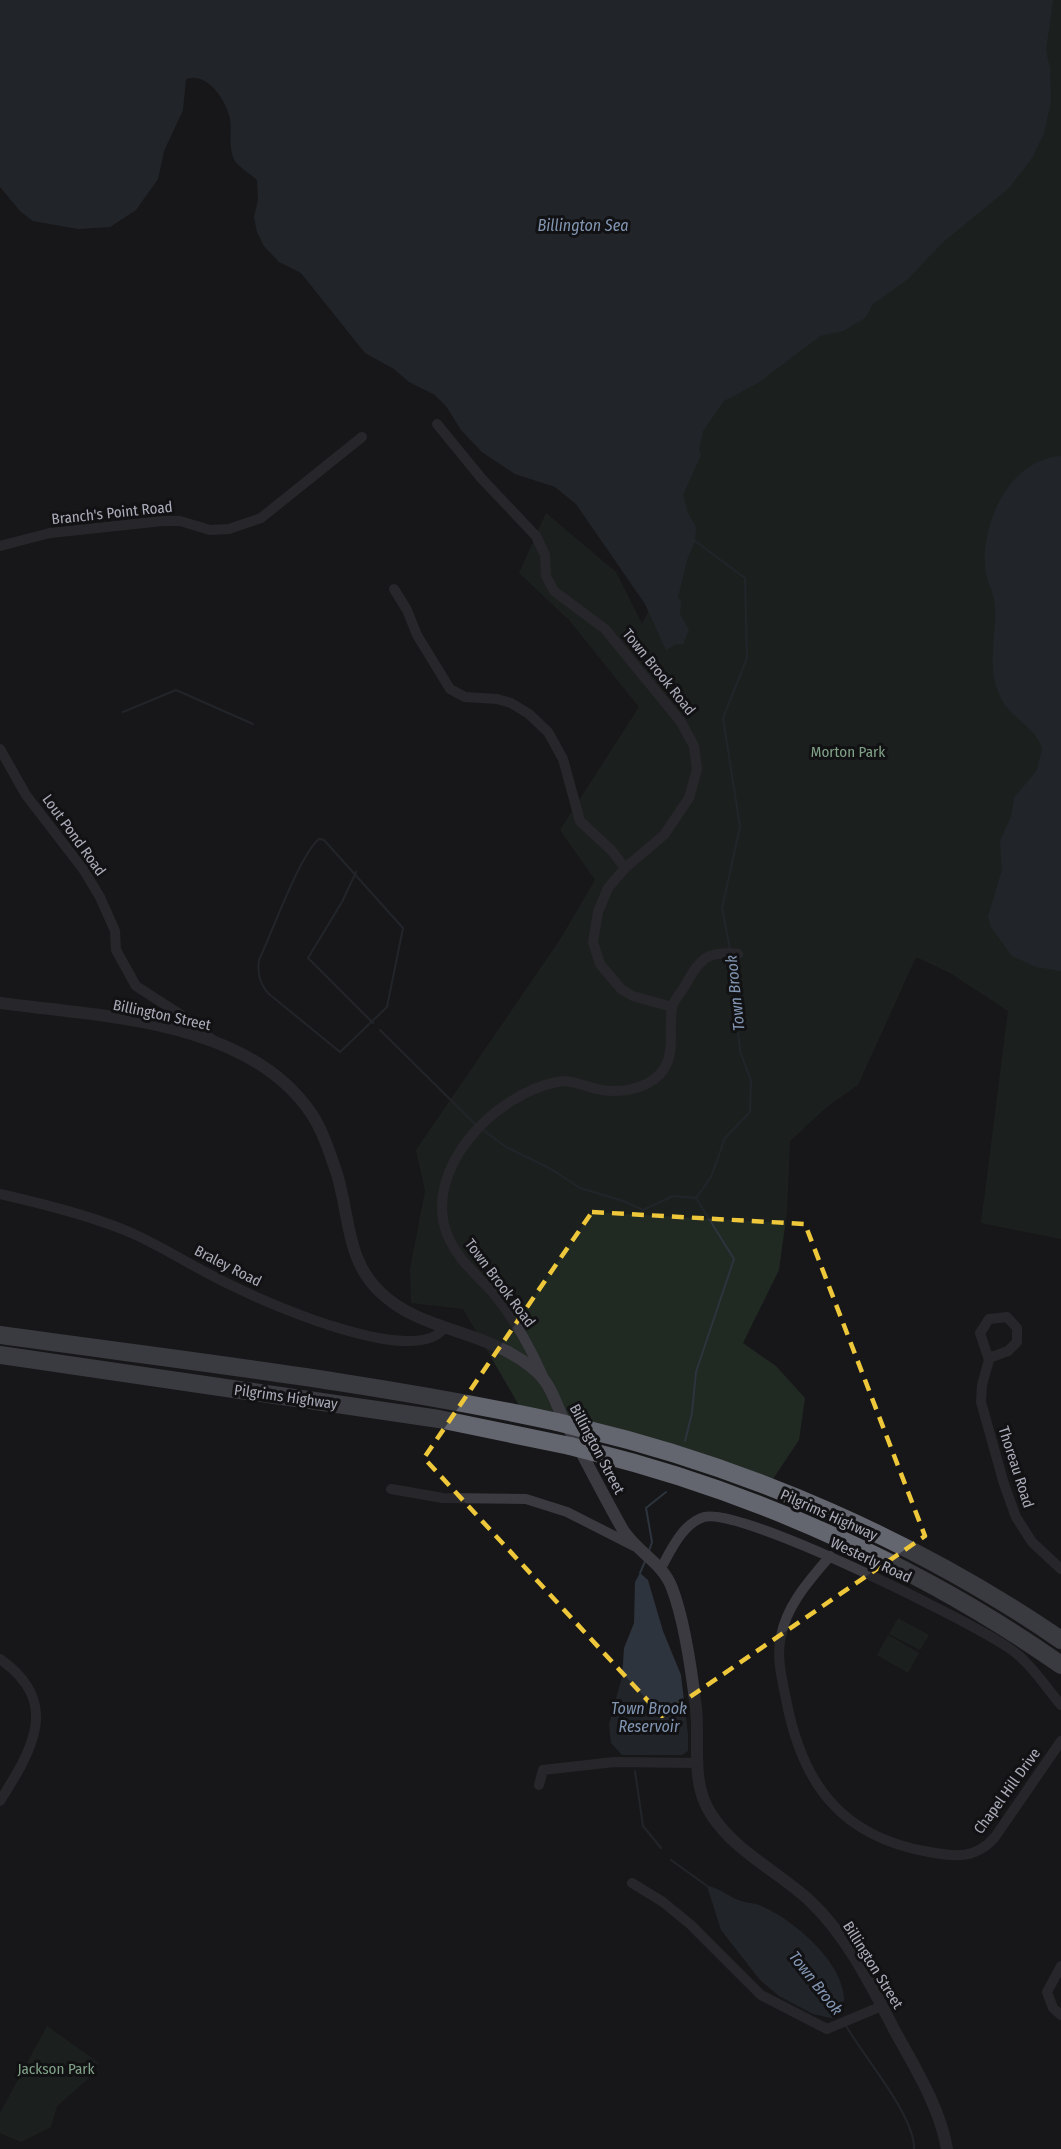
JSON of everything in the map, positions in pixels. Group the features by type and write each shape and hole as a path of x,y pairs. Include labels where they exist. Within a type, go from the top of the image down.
{"highway":[{"name":"Pilgrims Highway","path":"0,1335 488,1407 581,1428 681,1456 807,1503 973,1586 1061,1640"},
{"name":"Pilgrims Highway","path":"0,1355 440,1419 593,1452 704,1486 844,1543 936,1589 1061,1665"}],"street":[{"name":"Town Brook Road","path":"437,424 482,479 536,537 545,555 546,576 554,591 605,629 681,722 694,746 697,769 685,806 664,835 625,868 608,888 600,903 593,942 595,954 608,975 625,992 672,1007 669,1056 661,1073 648,1083 627,1090 607,1091 565,1081 555,1082 514,1101 475,1130 446,1182 442,1203 443,1220 461,1260 502,1305 533,1355 545,1382"},
{"name":"Branch's Point Road","path":"0,546 50,533 157,521 180,521 210,530 229,529 261,518 362,437"},
{"path":"394,589 407,610 417,635 450,689 465,697 497,699 511,703 529,714 548,732 562,759 580,821 612,851 625,868"},
{"name":"Lout Pond Road","path":"0,749 26,795 83,869 115,931 116,950 136,986 189,1020 214,1041"},
{"path":"672,1007 695,966 708,956 725,952 738,954"},
{"name":"Billington Street","path":"0,1003 149,1025 214,1041 243,1054 267,1069 310,1111 330,1153 343,1197 347,1229 354,1254 365,1275 380,1292 396,1305 444,1328 503,1349 528,1365 545,1382 612,1510 637,1548 658,1566 670,1584 679,1609 696,1709 699,1785 711,1815 739,1844 816,1907 841,1937 882,2006 928,2096 947,2149"},
{"name":"Braley Road","path":"0,1194 134,1234 237,1288 361,1336 383,1340 413,1341 436,1336 444,1328"},
{"name":"Thoreau Road","path":"988,1358 981,1402 1004,1484 1016,1517 1027,1536 1046,1558 1061,1569"},
{"path":"391,1488 443,1498 526,1499 567,1512 637,1548"},
{"name":"Westerly Road","path":"658,1566 692,1524 703,1518 716,1516 830,1556 962,1621 1009,1648 1024,1660 1061,1705"},
{"name":"Chapel Hill Drive","path":"830,1556 799,1594 787,1616 780,1636 779,1660 789,1713 804,1761 821,1792 847,1819 874,1835 903,1847 947,1855 971,1855 983,1849 995,1837 1061,1742"},
{"path":"0,1659 23,1679 33,1697 37,1718 34,1741 27,1758 0,1801"},
{"path":"539,1785 543,1770 614,1762 697,1762"},
{"path":"632,1883 663,1902 691,1925 761,1995 808,2020 827,2029 882,2006"},
{"path":"1061,1966 1047,1992 1053,2008 1061,2015"}],"highlighted area":[{"path":"592,1212 805,1224 925,1536 662,1716 424,1458"}],"green space":[{"name":"Morton Park","path":"1032,0 1061,0 1061,1239 981,1223 1008,1011 950,973 916,957 858,1085 828,1106 790,1141 787,1212 779,1270 743,1343 776,1366 805,1398 799,1440 769,1485 528,1421 463,1309 411,1303 410,1269 425,1191 416,1150 559,941 595,880 560,830 639,707 569,620 519,573 546,513 616,572 642,624 662,584 670,540 702,425 734,391"},
{"path":"898,1618 929,1635 920,1650 889,1634"},
{"path":"888,1635 919,1653 908,1673 877,1655"},
{"name":"Jackson Park","path":"47,2026 99,2063 87,2080 57,2106 51,2127 21,2142 0,2133 0,2113"}],"water":[{"name":"Billington Sea","path":"0,0 1053,0 1046,51 1050,68 1051,102 1044,133 1032,158 1009,188 942,243 908,279 873,304 865,318 843,331 820,336 758,383 724,401 703,431 699,450 701,455 683,495 688,513 696,527 695,541 688,557 678,597 681,601 680,614 689,630 683,644 676,644 666,650 645,604 576,504 555,487 515,474 482,452 461,430 446,406 435,395 409,382 394,369 365,353 301,273 279,262 264,246 257,232 254,217 258,200 257,180 233,157 227,108 207,83 200,79 186,79 183,110 164,151 158,179 136,210 110,227 78,229 33,221 20,211 0,187"},
{"path":"1061,456 1061,971 1036,967 1012,956 991,927 988,917 1002,869 1000,841 1011,817 1014,798 1037,770 1042,749 1030,729 1006,707 997,688 993,665 995,605 985,566 985,548 995,512 1003,495 1014,480 1028,468 1043,460"},
{"name":"Town Brook Reservoir","path":"640,1573 648,1580 663,1631 681,1675 688,1735 688,1751 682,1755 622,1755 611,1743 609,1724 622,1677 624,1648 634,1623 635,1582"},
{"path":"707,1886 743,1902 759,1905 772,1911 813,1942 825,1955 841,1984 844,2001 835,2019 813,2014 779,1996 760,1980 721,1930"}],"waterway":[{"name":"Town Brook","path":"695,541 745,578 747,658 723,718 740,827 722,908 730,949"},
{"path":"123,712 176,690 253,724"},
{"path":"319,839 324,840 403,928 387,1007 340,1052 269,994 261,983 258,970 259,960 295,877 311,847 319,839"},
{"path":"356,872 342,902 308,958 373,1023"},
{"name":"Town Brook","path":"685,1441 692,1413 696,1372 734,1259 696,1198 711,1177 725,1138 750,1112 751,1081 740,1051 730,957"},
{"path":"380,1030 476,1125"},
{"path":"483,1130 506,1147 551,1169 580,1188 623,1201 643,1210 673,1196 696,1198"},
{"name":"Town Brook","path":"649,1551 652,1542 646,1508 666,1492"},
{"name":"Town Brook","path":"640,1573 646,1559"},
{"name":"Town Brook","path":"635,1771 643,1826 661,1848"},
{"name":"Town Brook","path":"671,1860 710,1888"},
{"name":"Town Brook","path":"845,2024 906,2119 914,2149"}]}
